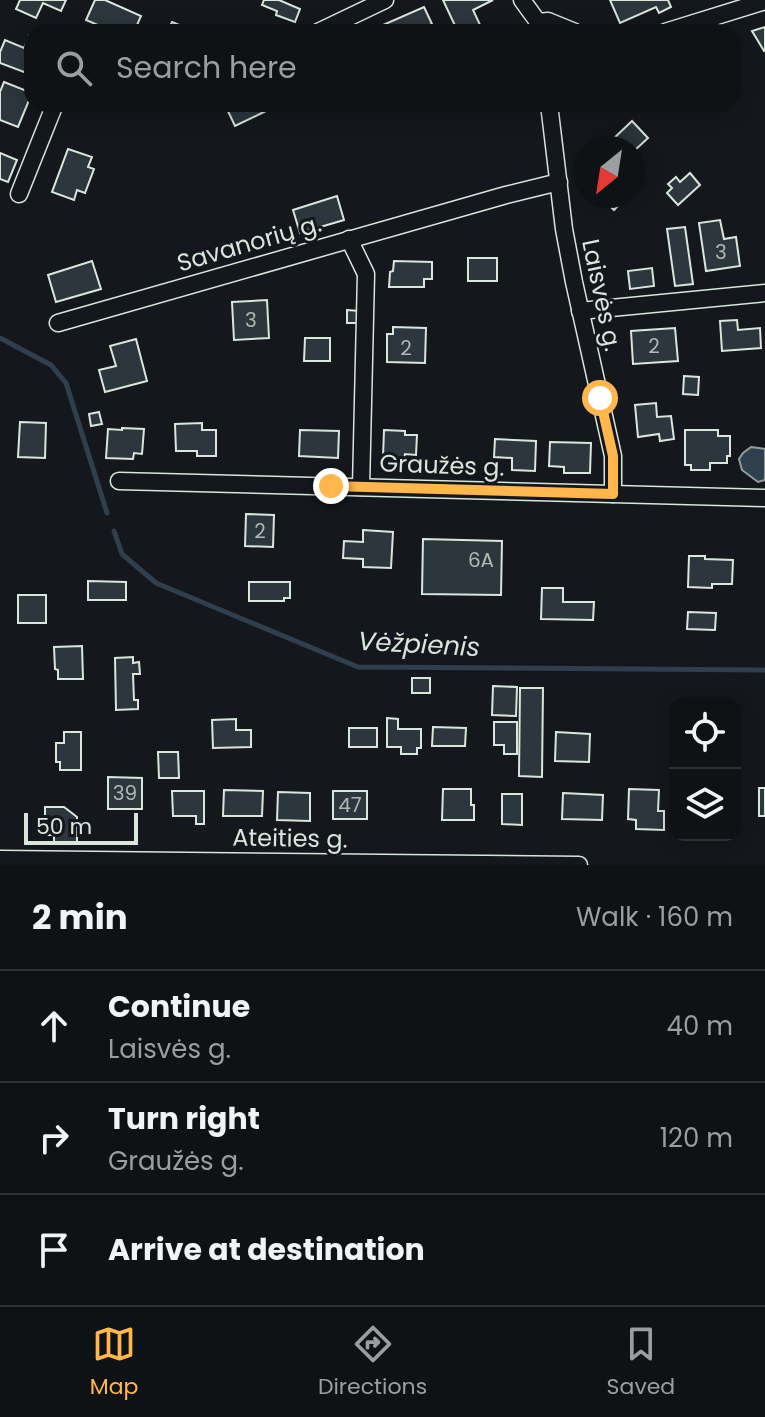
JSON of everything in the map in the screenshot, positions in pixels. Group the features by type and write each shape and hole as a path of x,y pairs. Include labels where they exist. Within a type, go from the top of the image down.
{"street":[{"path":"335,24 385,0"},
{"path":"522,0 537,24"},
{"path":"691,24 765,1"},
{"path":"19,194 52,112"},
{"name":"Laisvės g.","path":"550,112 564,229 613,456 613,494"},
{"path":"349,239 559,182"},
{"name":"Savanorių g.","path":"58,323 349,239 366,274 361,487"},
{"path":"580,311 765,293"},
{"name":"Graužės g.","path":"119,481 765,498"},
{"name":"Ateities g.","path":"0,859 579,865"}],"water":[{"path":"751,447 765,449 765,480 758,482 742,470 739,459"}],"building":[{"path":"20,0 66,0 61,11 43,3 36,18 16,9"},
{"path":"95,0 105,0 141,16 138,24 95,24 86,20"},
{"path":"264,0 279,0 300,9 295,22 276,15 277,11 262,5"},
{"path":"443,0 493,0 473,10 480,24 454,24"},
{"path":"610,0 668,0 671,7 659,13 656,7 620,23"},
{"path":"424,7 432,24 385,24"},
{"path":"765,27 765,50 764,51 752,31"},
{"path":"5,40 24,48 24,72 0,63"},
{"path":"4,82 24,90 24,112 18,127 0,120 0,92"},
{"path":"228,112 264,112 235,126"},
{"path":"632,121 648,138 645,141 645,136 616,136"},
{"path":"68,149 92,157 88,167 94,169 85,193 77,190 74,200 52,192"},
{"path":"0,153 17,160 8,182 0,179"},
{"path":"690,173 700,185 678,205 667,193 672,188 668,184 676,177 680,182"},
{"path":"337,196 344,220 300,233 293,210"},
{"path":"720,220 724,239 736,237 740,266 706,271 699,223"},
{"path":"685,227 693,284 675,286 667,229"},
{"path":"468,258 497,258 497,281 468,281"},
{"path":"92,261 101,289 56,302 48,275"},
{"path":"394,261 432,262 432,279 424,279 424,287 389,287"},
{"path":"652,268 654,286 630,289 628,271"},
{"path":"267,300 269,338 234,340 232,302"},
{"path":"347,310 359,311 359,323 347,323"},
{"path":"737,320 738,330 760,328 761,348 722,351 720,321"},
{"path":"393,327 426,328 425,363 387,362 387,334 393,334"},
{"path":"675,328 678,361 633,364 631,331"},
{"path":"305,338 330,338 330,361 304,361"},
{"path":"136,339 147,381 105,392 99,370 116,366 110,346"},
{"path":"684,376 699,377 698,395 683,394"},
{"path":"656,403 657,417 671,416 674,439 660,441 659,434 638,437 635,405"},
{"path":"99,412 102,424 91,426 89,414"},
{"path":"20,422 46,423 45,458 18,457"},
{"path":"202,423 202,430 216,430 216,456 197,456 197,451 176,451 175,424"},
{"path":"108,429 144,429 142,454 134,453 133,459 106,458"},
{"path":"300,430 339,431 338,458 299,456"},
{"path":"384,430 417,435 416,455 405,454 404,459 383,458"},
{"path":"685,430 718,430 718,436 730,436 727,463 710,463 710,470 691,470 691,465 685,465"},
{"path":"495,439 536,441 535,471 512,470 512,458 494,457"},
{"path":"550,442 591,443 590,473 564,473 564,467 549,466"},
{"path":"246,514 274,515 273,547 245,546"},
{"path":"363,530 393,532 391,568 363,567 363,559 343,558 344,541 363,542"},
{"path":"423,539 502,541 501,595 422,594"},
{"path":"689,556 733,560 732,584 712,584 712,588 688,587"},
{"path":"88,581 126,582 126,600 88,600"},
{"path":"249,582 290,582 290,598 284,598 284,601 249,601"},
{"path":"542,588 563,588 563,602 594,602 593,620 541,619"},
{"path":"18,595 46,595 46,623 18,623"},
{"path":"688,612 716,613 715,630 687,629"},
{"path":"82,646 83,679 58,679 54,647"},
{"path":"133,657 133,663 139,662 140,674 133,674 134,700 138,700 138,709 116,710 115,658"},
{"path":"412,678 430,678 430,693 412,693"},
{"path":"493,686 517,687 516,716 492,715"},
{"path":"520,688 543,688 542,777 519,776"},
{"path":"387,718 398,719 398,729 421,729 421,748 417,748 417,754 401,754 401,747 387,747"},
{"path":"236,719 236,730 251,730 251,747 213,748 212,720"},
{"path":"494,722 517,722 517,754 504,754 504,745 494,745"},
{"path":"433,727 466,728 465,746 432,746"},
{"path":"349,728 377,728 377,747 349,747"},
{"path":"64,732 81,732 81,770 60,770 60,762 56,762 56,743 64,743"},
{"path":"556,732 590,734 589,762 555,761"},
{"path":"158,752 178,752 179,778 159,778"},
{"path":"108,777 142,778 142,809 108,809"},
{"path":"759,788 765,788 765,816 759,816"},
{"path":"443,789 471,789 474,820 442,820"},
{"path":"629,789 659,790 658,811 664,811 664,830 636,829 636,820 628,819"},
{"path":"224,790 263,791 262,816 223,816"},
{"path":"172,791 204,791 204,824 196,824 196,816 173,816"},
{"path":"333,791 367,791 367,819 333,819"},
{"path":"278,792 310,793 310,821 277,820"},
{"path":"563,793 603,795 602,820 562,819"},
{"path":"502,794 522,794 522,825 502,824"},
{"path":"45,807 64,807 77,817 77,844 54,844 54,835 45,835"}],"waterway":[{"name":"Vėžpienis","path":"0,338 51,365 66,383 107,513"},
{"name":"Vėžpienis","path":"114,531 122,554 156,583 358,667 765,670"}],"route":[{"path":"331,486 613,494 613,456 600,398"}]}
